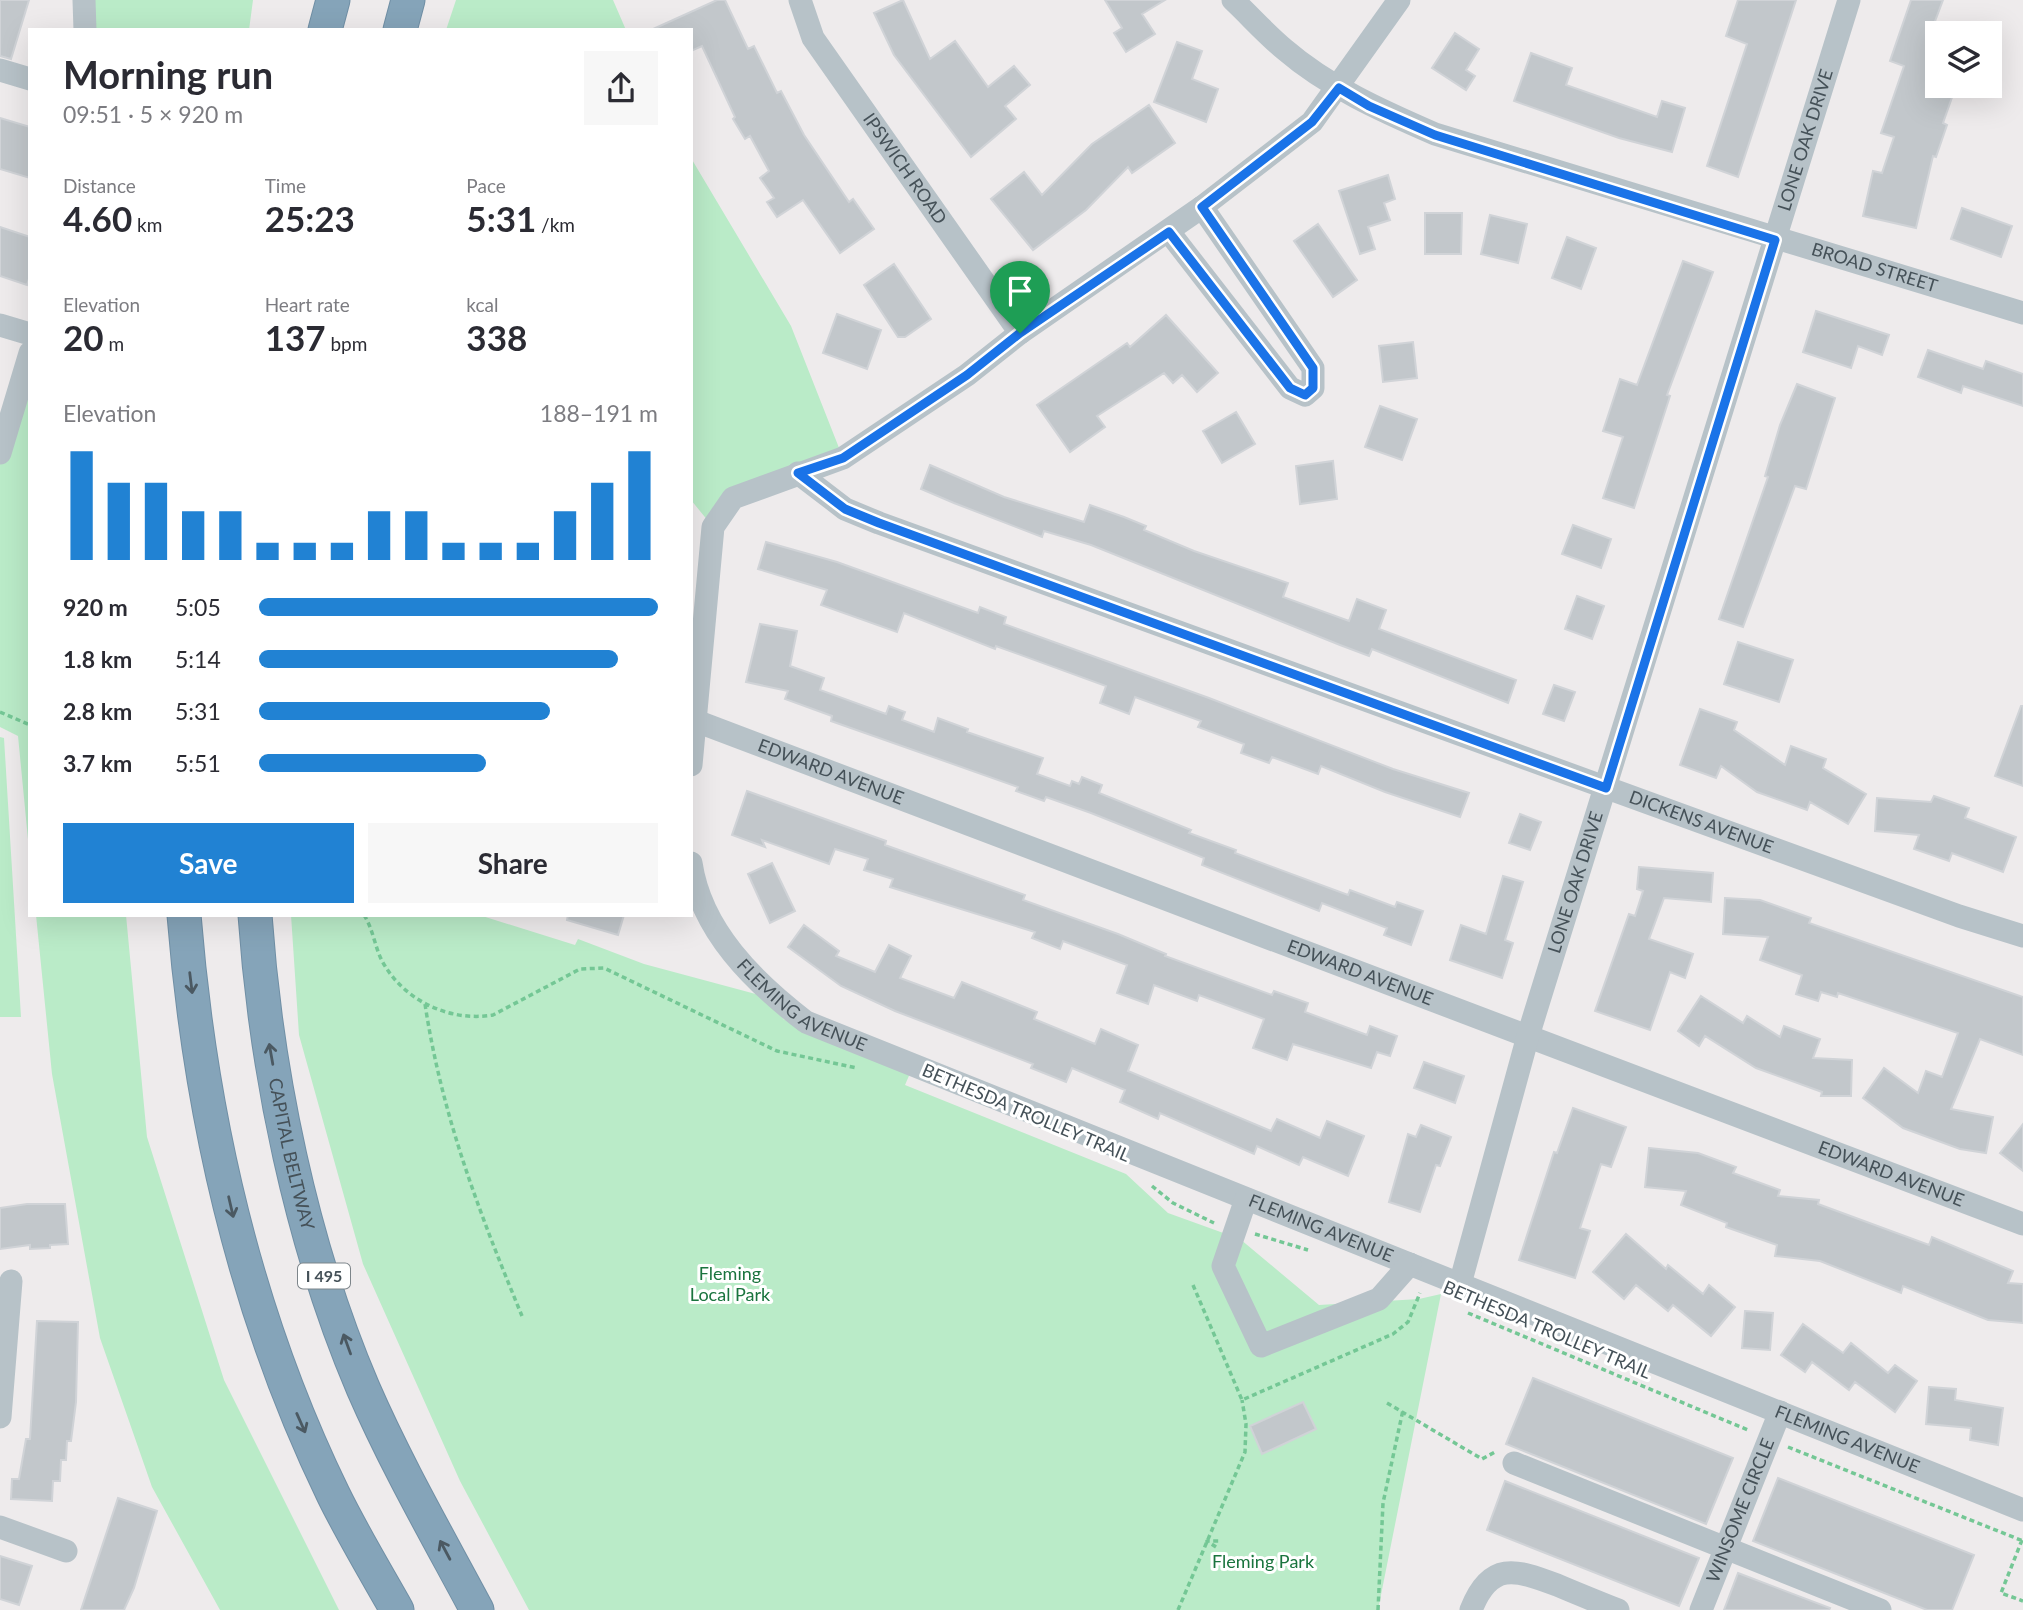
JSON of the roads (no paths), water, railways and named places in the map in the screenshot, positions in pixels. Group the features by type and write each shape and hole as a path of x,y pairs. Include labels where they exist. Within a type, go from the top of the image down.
{"highway":[{"path":"326,28 333,0"},
{"path":"401,28 408,0"},
{"path":"184,917 198,1041 214,1135 237,1237 294,1407 390,1610"},
{"name":"CAPITAL BELTWAY","path":"255,917 268,1038 285,1132 333,1305 363,1388 477,1610"},
{"path":"333,1494 397,1610"}],"street":[{"path":"84,0 85,28"},
{"name":"IPSWICH ROAD","path":"800,0 813,38 1020,333"},
{"name":"BROAD STREET","path":"1233,0 1285,50 1339,88 1369,106 1435,135 2023,313"},
{"path":"693,748 713,527 733,498 843,458 967,375 1020,333 1169,232 1312,122 1339,88 1399,0"},
{"name":"LONE OAK DRIVE","path":"1460,1284 1528,1036 1849,0"},
{"path":"0,70 28,78"},
{"path":"1169,232 1290,388 1305,395 1313,388 1313,368 1202,207"},
{"path":"0,324 28,333"},
{"path":"0,453 28,361"},
{"name":"DICKENS AVENUE","path":"798,473 845,509 879,523 1959,916 2023,936"},
{"name":"EDWARD AVENUE","path":"696,722 2023,1224"},
{"name":"FLEMING AVENUE","path":"693,874 723,943 778,1000 806,1021 2023,1510"},
{"path":"1246,1199 1223,1266 1261,1346 1379,1299 1410,1264"},
{"path":"0,1417 11,1281"},
{"name":"WINSOME CIRCLE","path":"1701,1610 1780,1412"},
{"path":"1514,1463 1880,1610"},
{"path":"0,1527 65,1551"},
{"path":"1471,1610 1479,1589 1492,1577 1508,1571 1524,1572 1618,1610"}],"park label":[{"name":"Fleming Local Park","path":"730,1284"},
{"name":"Fleming Park","path":"1263,1562"}]}
